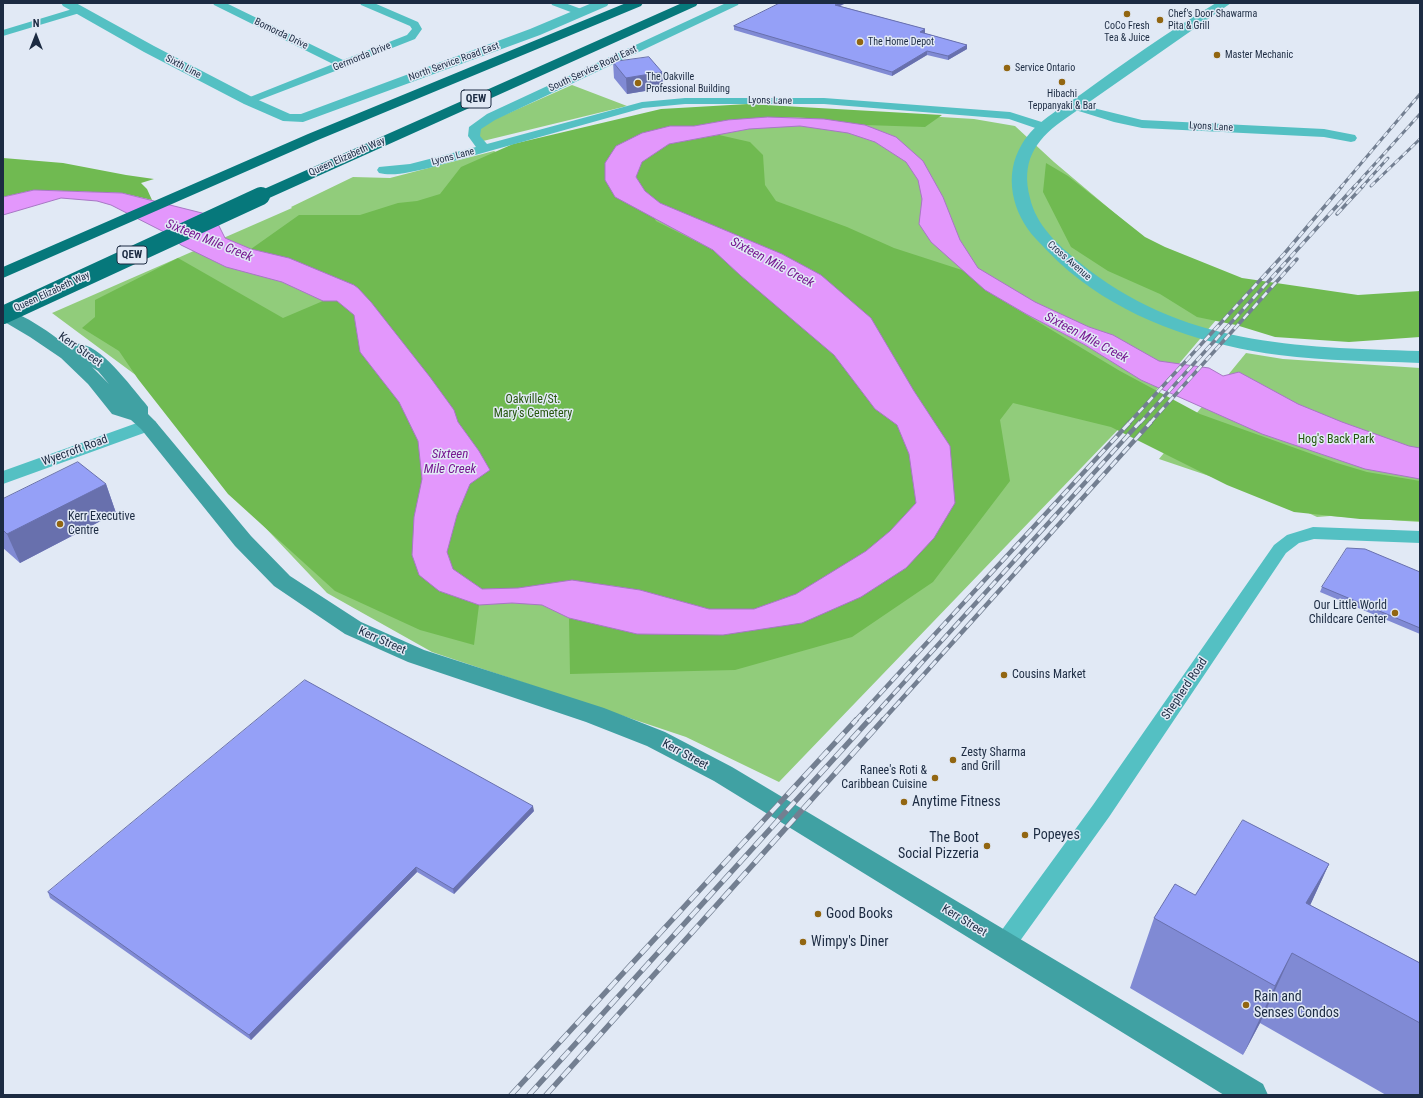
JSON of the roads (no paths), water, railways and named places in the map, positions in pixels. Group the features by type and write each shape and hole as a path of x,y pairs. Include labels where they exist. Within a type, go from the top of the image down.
{"highway":[{"name":"QEW","path":"3,273 216,179 637,3"},
{"name":"Queen Elizabeth Way","path":"3,314 261,196 692,3"}],"main road":[{"name":"Kerr Street","path":"3,302 40,322 105,367 138,407 143,420 243,541 282,582 353,628 416,656 594,715 656,739 723,774 1004,946 1199,1061 1252,1095"},
{"name":"Kerr Street","path":"3,314 30,328 72,357 98,382 119,410 143,420"}],"street":[{"name":"Sixth Line","path":"66,3 149,49 249,101 288,118 303,118"},
{"name":"Bomorda Drive","path":"218,3 344,65"},
{"name":"Germorda Drive","path":"249,101 344,65 411,37 417,29 414,24 365,3"},
{"path":"556,3 580,12"},
{"name":"North Service Road East","path":"303,118 535,32 603,3"},
{"name":"South Service Road East","path":"484,149 474,136 475,127 491,117 734,3"},
{"name":"Cross Avenue","path":"1225,3 1108,80 1044,127 1029,144 1019,172 1019,189 1026,212 1034,226 1050,245 1066,260 1100,286 1126,302 1169,321 1214,336 1249,344 1296,351 1411,357"},
{"path":"3,34 95,5"},
{"name":"Lyons Lane","path":"383,170 410,168 642,105 685,101 824,101 1010,116 1044,127"},
{"name":"Lyons Lane","path":"1073,106 1118,119 1142,124 1324,133 1351,138"},
{"name":"Wyecroft Road","path":"3,478 143,420"},
{"name":"Shepherd Road","path":"1004,946 1106,805 1280,549 1293,539 1313,533 1420,537"}],"water":[{"name":"Sixteen Mile Creek","path":"768,117 824,119 865,125 896,137 923,161 943,197 960,240 978,268 1035,302 1089,327 1113,335 1159,361 1209,368 1223,376 1239,372 1298,404 1342,422 1409,446 1420,448 1420,479 1365,469 1262,434 1141,380 1085,345 1026,314 985,290 931,242 919,224 922,199 918,180 906,162 875,142 848,133 800,126 749,129 669,144 642,162 636,177 645,191 660,203 782,254 821,275 871,318 914,391 950,446 955,503 934,538 906,568 861,597 802,623 723,635 637,634 569,618 542,605 512,603 479,605 439,591 419,575 412,555 414,517 422,479 418,441 399,402 360,352 354,315 337,301 323,301 282,282 226,267 181,245 166,233 111,205 97,201 61,198 3,215 3,197 34,190 122,193 214,216 225,238 251,249 289,258 358,288 371,302 454,410 458,422 479,451 490,470 470,484 457,515 447,552 453,569 482,589 518,588 572,580 640,590 709,609 754,609 796,594 866,551 890,531 916,503 909,454 897,425 875,409 834,355 741,276 713,250 615,197 605,180 605,163 616,146 642,133 670,126 694,126 728,120"}],"railway":[{"path":"1341,187 1420,94"},
{"path":"1354,187 1420,114"},
{"path":"1371,186 1420,139"},
{"path":"1362,187 1388,158"},
{"path":"1129,423 1284,254 1342,186"},
{"path":"1140,423 1355,186"},
{"path":"1337,214 1363,186"},
{"path":"1150,423 1297,259"},
{"path":"855,721 1130,422"},
{"path":"869,721 1140,422"},
{"path":"882,721 1151,422"},
{"path":"511,1095 856,720"},
{"path":"529,1095 869,720"},
{"path":"546,1095 883,720"}],"place":[{"name":"CoCo Fresh Tea & Juice","path":"1127,14"},
{"name":"Chef's Door Shawarma Pita & Grill","path":"1160,20"},
{"name":"The Home Depot","path":"860,42"},
{"name":"Master Mechanic","path":"1217,55"},
{"name":"Service Ontario","path":"1007,68"},
{"name":"Hibachi Teppanyaki & Bar","path":"1062,82"},
{"name":"The Oakville Professional Building","path":"638,83"},
{"name":"Kerr Executive Centre","path":"60,524"},
{"name":"Our Little World Childcare Center","path":"1395,613"},
{"name":"Cousins Market","path":"1004,675"},
{"name":"Zesty Sharma and Grill","path":"953,760"},
{"name":"Ranee's Roti & Caribbean Cuisine","path":"935,778"},
{"name":"Anytime Fitness","path":"904,802"},
{"name":"Popeyes","path":"1025,835"},
{"name":"The Boot Social Pizzeria","path":"987,846"},
{"name":"Good Books","path":"818,914"},
{"name":"Wimpy's Diner","path":"803,942"},
{"name":"Rain and Senses Condos","path":"1246,1005"}],"park label":[{"name":"Oakville/St. Mary's Cemetery","path":"533,407"},
{"name":"Hog's Back Park","path":"1336,440"}]}
